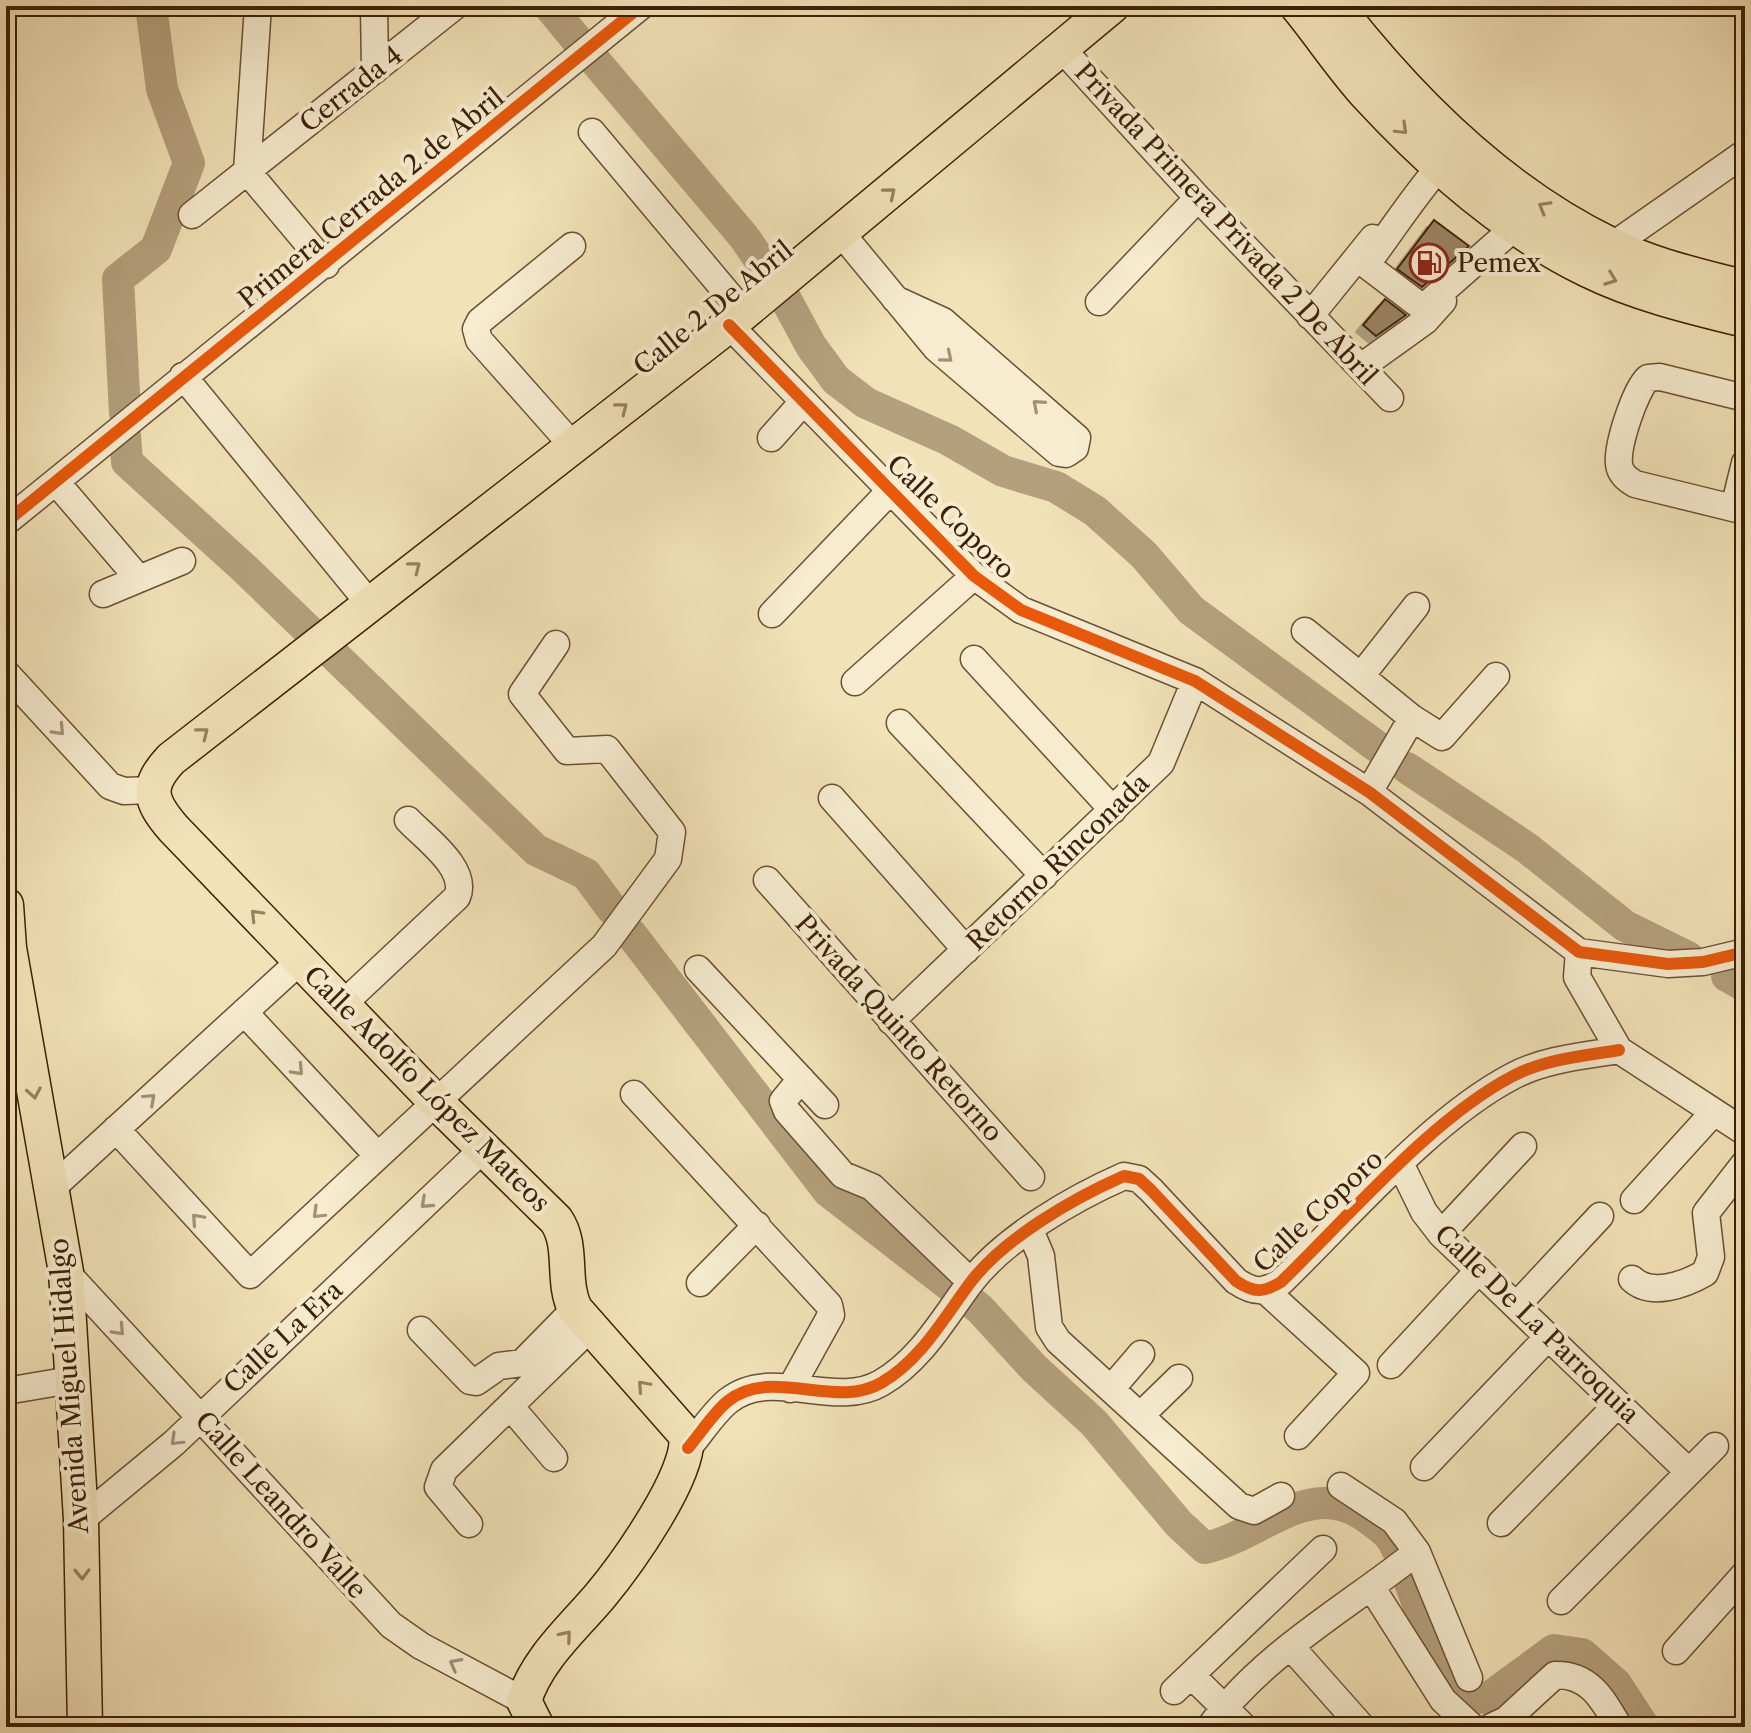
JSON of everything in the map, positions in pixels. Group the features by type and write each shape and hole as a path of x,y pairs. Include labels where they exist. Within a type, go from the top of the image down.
{"main road":[{"name":"Calle 2 De Abril","path":"152,790 158,774 171,759 737,319 1112,6"},
{"path":"1063,48 1092,37 1132,6"},
{"path":"1276,6 1440,166 1515,227 1588,271 1668,301 1745,320"},
{"path":"1297,6 1367,95"},
{"path":"1336,6 1391,74 1462,142 1533,201 1612,246 1678,270 1745,288"},
{"name":"Calle Adolfo López Mateos","path":"152,790 159,812 173,828 564,1231 566,1283 583,1318 677,1423 686,1435 688,1448"},
{"name":"Avenida Miguel Hidalgo","path":"6,905 7,948 66,1272 81,1520 85,1727"},
{"path":"530,1714 544,1661 603,1592 678,1480 688,1448"}],"street":[{"path":"258,6 247,171 326,265"},
{"path":"374,6 375,70"},
{"name":"Cerrada 4","path":"192,215 455,6"},
{"name":"Primera Cerrada 2 de Abril","path":"6,522 641,6"},
{"name":"Privada Primera Privada 2 De Abril","path":"1063,48 1198,198 1390,398"},
{"name":"Calle Coporo","path":"592,132 803,402 974,576 1021,610 1195,681 1369,792 1579,952"},
{"path":"1612,246 1745,153"},
{"path":"1310,316 1352,261 1440,166"},
{"path":"1416,193 1403,217 1369,261 1369,267 1422,308 1515,227"},
{"path":"1099,302 1198,198"},
{"path":"841,233 895,299 936,348 1059,453 1066,454 1075,448 1077,438 943,321 895,299"},
{"path":"572,246 480,321 476,329 479,340 573,446"},
{"path":"1361,367 1425,321 1467,270"},
{"path":"183,376 369,603"},
{"path":"1745,398 1660,377 1648,378 1641,385 1627,423 1619,464 1623,476 1635,484 1739,510 1745,463"},
{"path":"771,438 803,402"},
{"path":"56,482 139,579"},
{"path":"772,614 890,491"},
{"path":"103,594 182,561"},
{"path":"855,682 974,576"},
{"path":"1361,676 1416,606"},
{"path":"1305,631 1412,718 1442,737 1496,676"},
{"path":"116,1129 250,1275 604,946 668,859 672,832 607,749 567,751 522,694 556,644"},
{"path":"974,659 1113,810"},
{"path":"6,673 110,786 124,791 152,790"},
{"name":"Retorno Rinconada","path":"891,1021 1113,810 1166,754 1195,681"},
{"path":"1369,792 1412,718"},
{"path":"900,723 1044,876"},
{"path":"832,798 966,950"},
{"path":"342,1005 457,897 461,887 457,873 408,820"},
{"name":"Privada Quinto Retorno","path":"767,880 1031,1177"},
{"path":"1745,952 1703,962 1668,964 1579,952 1577,977 1619,1050 1745,1132"},
{"path":"51,1189 300,961"},
{"path":"698,969 825,1105"},
{"path":"244,1012 378,1156"},
{"name":"Calle Coporo","path":"688,1448 728,1400 754,1388 849,1394 880,1385 903,1368 953,1309 971,1282 1030,1230 1124,1176 1139,1179 1236,1281 1251,1291 1266,1291 1281,1282 1401,1165 1478,1097 1515,1075 1552,1062 1619,1050"},
{"path":"801,1079 783,1101 787,1111 843,1175 872,1187 971,1282"},
{"path":"634,1094 829,1305 831,1315 790,1389"},
{"path":"1634,1200 1713,1113"},
{"path":"1441,1234 1523,1146"},
{"name":"Calle La Era","path":"81,1520 174,1443 483,1149"},
{"path":"1632,1279 1647,1290 1705,1273 1711,1257 1706,1213 1745,1163"},
{"name":"Calle De La Parroquia","path":"1401,1165 1424,1212 1441,1234 1689,1472"},
{"path":"1516,1306 1600,1216"},
{"path":"700,1283 757,1225"},
{"path":"1030,1230 1041,1256 1049,1327 1058,1341 1246,1510 1261,1508 1281,1496"},
{"path":"1391,1365 1479,1270"},
{"name":"Calle Leandro Valle","path":"66,1272 391,1625 530,1714"},
{"path":"1266,1291 1356,1373 1298,1436"},
{"path":"421,1330 470,1381 476,1382 499,1366 522,1363 583,1318"},
{"path":"469,1524 438,1487 444,1470 510,1406 583,1318"},
{"path":"1424,1467 1548,1337"},
{"path":"1111,1389 1141,1354"},
{"path":"1141,1415 1179,1378"},
{"path":"6,1391 71,1380"},
{"path":"1501,1523 1618,1404"},
{"path":"510,1406 554,1458"},
{"path":"1561,1601 1715,1446"},
{"path":"1341,1486 1394,1521 1417,1552 1469,1678"},
{"path":"1244,1727 1217,1717 1182,1683 1323,1549"},
{"path":"1217,1717 1291,1647 1417,1552"},
{"path":"1676,1651 1745,1574"},
{"path":"1372,1588 1443,1700 1472,1727"},
{"path":"1291,1647 1362,1727"},
{"path":"1491,1727 1506,1720 1555,1675 1572,1674 1588,1683 1619,1727"}],"building":[{"name":"Pemex","path":"1434,220 1469,246 1422,287 1397,269"},
{"path":"1385,299 1406,315 1376,336 1363,325"}],"waterway":[{"path":"125,413 118,279 156,249 189,163 162,89 151,6"},
{"path":"549,6 577,40"},
{"path":"596,62 744,237 771,276"},
{"path":"783,294 811,346 836,380 866,403 949,440 1003,471 1056,487 1095,511 1144,555 1191,610 1383,751"},
{"path":"125,435 127,462 245,569 536,850 586,874 612,909"},
{"path":"1407,768 1527,848 1625,926 1688,957"},
{"path":"631,934 828,1191 980,1309 1034,1368 1094,1423 1179,1524 1205,1548 1227,1541 1288,1511 1329,1503 1351,1508 1373,1522 1393,1540 1397,1549"},
{"path":"1727,976 1745,986"},
{"path":"1408,1577 1438,1659 1466,1699 1490,1697 1554,1650 1582,1654 1616,1684 1644,1727"}],"cycle path":[{"path":"6,522 641,6"},
{"path":"729,325 974,576 1021,610 1195,681 1369,792 1579,952 1668,964 1703,962 1745,952"},
{"path":"688,1448 712,1417 728,1401 745,1391 783,1387 844,1392 863,1390 881,1383 919,1351 970,1283 1001,1250 1062,1208 1124,1176 1139,1179 1151,1190 1236,1281 1248,1288 1269,1288 1281,1282 1422,1142 1483,1094 1525,1070 1565,1059 1619,1050"}],"place":[{"name":"Pemex","path":"1429,263"}]}
